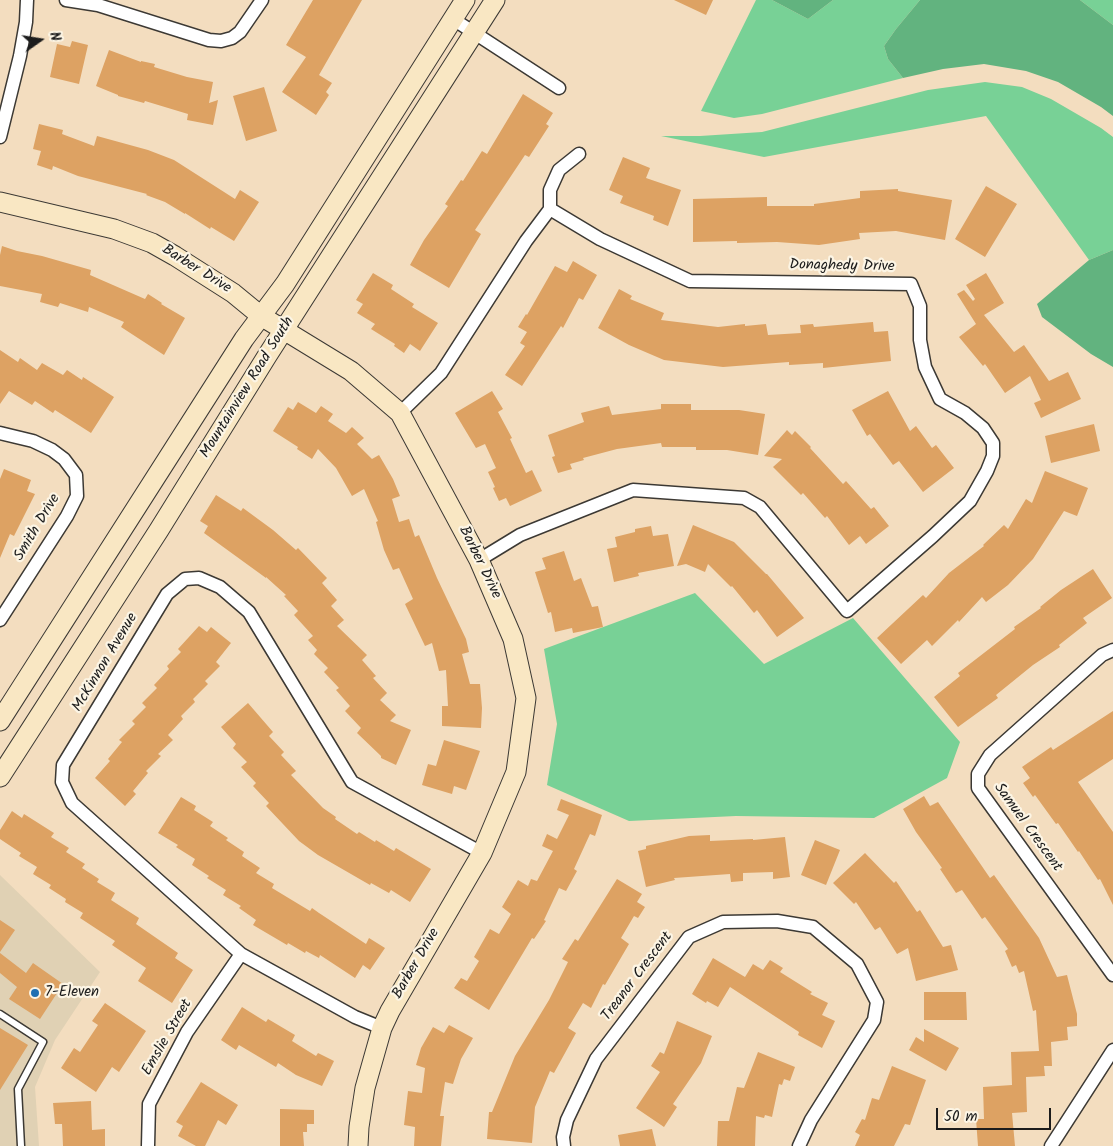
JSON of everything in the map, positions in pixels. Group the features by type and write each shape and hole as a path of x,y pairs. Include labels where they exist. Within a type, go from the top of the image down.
{"main road":[{"name":"Mountainview Road South","path":"0,720 244,339 290,276 465,0"},
{"name":"Mountainview Road South","path":"0,777 495,0"},
{"name":"Barber Drive","path":"0,202 114,229 152,243 233,293 261,316 351,371 400,413 479,560 514,639 526,698 516,772 482,853 382,1028 364,1088 358,1146"}],"street":[{"path":"0,137 20,56 26,22 27,0"},
{"path":"66,0 98,5 209,40 221,41 232,38 240,32 262,0"},
{"path":"453,19 559,88"},
{"path":"400,413 441,373 526,241 550,209 550,190 559,170 579,154"},
{"name":"Donaghedy Drive","path":"479,560 520,535 633,490 744,498 760,508 847,611 933,536 970,500 987,471 993,456 993,443 983,428 965,412 940,399 932,383 925,367 920,340 920,306 912,284 690,281 600,239 550,209"},
{"name":"Smith Drive","path":"0,433 33,441 52,450 64,459 76,476 77,496 67,516 0,620"},
{"name":"McKinnon Avenue","path":"382,1028 355,1017 241,954 72,803 62,782 63,765 168,594 185,578 199,578 220,587 249,612 352,782 482,853"},
{"name":"Samuel Crescent","path":"1113,650 1102,655 990,754 978,774 978,788 1113,975"},
{"name":"Treanor Crescent","path":"564,1146 563,1137 567,1120 596,1059 689,938 723,922 777,921 813,927 857,964 877,1002 874,1020 811,1120 799,1146"},
{"name":"Emslie Street","path":"148,1146 149,1104 187,1032 241,954"},
{"path":"1050,1146 1113,1050"}],"lane":[{"path":"0,1014 43,1042 18,1089 21,1146"}],"shaded area":[{"path":"0,875 100,972 55,1040 35,1087 39,1146 0,1146"}],"green space":[{"path":"756,0 772,0 808,19 833,0 920,0 884,46 888,59 903,78 762,114 734,118 701,111"},
{"path":"772,0 833,0 808,19"},
{"path":"920,0 1080,0 1113,25 1113,116 1058,82 1026,71 984,64 943,69 903,78 888,59 884,46"},
{"path":"1080,0 1113,0 1113,25"},
{"path":"985,82 1022,87 1051,99 1113,137 1113,250 1089,260 986,116 764,157 661,136 700,136 762,132 928,90"},
{"path":"1113,250 1113,367 1091,354 1042,317 1037,304 1089,260"},
{"path":"695,593 764,664 853,618 960,742 947,778 874,818 736,816 629,821 547,785 557,724 544,649"}],"building":[{"path":"313,0 362,0 319,75 332,83 326,92 329,95 316,115 282,92 306,57 286,45"},
{"path":"674,0 713,0 706,15"},
{"path":"72,41 88,45 79,84 50,77 57,44 70,47"},
{"path":"109,50 141,62 155,64 154,67 187,77 213,82 209,103 218,100 213,125 187,120 188,114 145,101 144,103 118,96 96,86"},
{"path":"264,87 277,131 246,141 233,96"},
{"path":"523,94 553,113 546,124 549,126 529,157 525,155 475,230 481,234 449,288 410,265 424,240 448,206 445,204 461,180 463,181 482,151 487,154"},
{"path":"39,124 63,130 62,134 94,146 97,136 148,150 174,160 235,199 240,190 259,202 234,241 165,202 147,194 78,176 53,166 52,170 37,165 41,151 33,149"},
{"path":"623,157 650,168 646,178 681,190 668,226 653,220 654,216 620,203 623,196 609,190"},
{"path":"986,186 1017,204 985,257 955,239"},
{"path":"898,189 898,191 952,200 945,240 896,231 859,233 860,239 819,245 777,242 737,243 737,241 693,242 693,199 767,197 767,206 814,206 814,204 860,198 860,191"},
{"path":"2,246 91,270 90,275 145,299 148,294 185,318 164,355 121,327 124,322 89,307 88,312 60,303 58,307 40,302 42,294 0,286 0,255"},
{"path":"573,261 597,275 583,300 579,298 563,328 561,326 522,386 505,375 525,346 520,343 527,332 518,327 555,266 567,272"},
{"path":"373,273 393,285 391,289 414,304 412,307 438,323 420,351 410,344 404,353 394,346 395,344 371,329 375,324 357,313 363,304 356,300"},
{"path":"986,273 1004,303 984,315 1014,352 1024,345 1049,381 1068,372 1081,399 1041,418 1034,403 1041,400 1030,376 1005,393 985,364 983,366 959,337 976,324 957,294 964,290 973,301 975,299 966,285"},
{"path":"619,289 632,296 630,299 664,313 661,320 718,327 766,324 768,335 801,333 800,325 813,324 814,327 873,322 874,332 888,331 891,361 823,368 823,363 789,365 789,362 723,367 664,360 629,345 598,328"},
{"path":"0,350 18,362 20,358 37,370 42,363 63,375 67,370 82,380 83,377 114,397 91,433 55,410 53,413 35,401 32,405 9,391 0,404"},
{"path":"492,391 503,409 498,412 512,438 510,439 526,473 532,470 542,491 510,506 506,498 499,501 493,488 495,487 488,472 496,468 485,444 476,448 455,413"},
{"path":"888,391 910,431 916,426 932,448 936,445 954,468 923,492 899,461 893,465 870,434 867,436 852,410"},
{"path":"298,402 316,413 321,406 333,414 328,421 346,433 352,427 364,438 357,444 372,459 379,455 393,479 400,496 392,499 399,522 409,519 415,537 419,535 466,639 469,652 462,654 470,684 480,684 481,728 442,726 442,706 448,706 446,670 439,671 432,643 425,646 405,604 413,599 399,568 393,570 384,550 376,522 378,521 364,489 352,496 336,468 318,449 312,459 297,449 298,447 273,431 288,407 293,410"},
{"path":"661,404 691,404 691,410 739,410 765,414 758,455 727,450 696,450 696,447 662,447 661,443 617,449 583,458 584,460 570,464 572,469 558,473 552,457 555,456 548,435 584,422 581,413 609,406 612,415 661,409"},
{"path":"1094,424 1100,451 1051,463 1045,436"},
{"path":"787,430 792,435 795,431 843,484 846,481 871,509 874,507 889,526 866,544 860,536 849,545 827,516 825,518 803,493 801,495 773,467 782,459 764,456"},
{"path":"4,469 31,480 27,491 35,494 14,536 10,534 0,558 0,479"},
{"path":"1045,471 1088,488 1077,516 1064,511 1033,559 1008,585 986,602 982,597 959,622 958,620 932,646 927,640 901,664 877,638 923,595 926,598 949,573 984,546 1004,525 1008,529 1026,499 1032,503"},
{"path":"216,495 241,511 243,508 296,550 298,548 327,578 322,583 337,600 331,606 344,620 337,626 367,655 362,660 376,676 373,678 387,693 380,700 396,715 390,721 411,730 396,765 381,758 357,733 361,728 345,711 350,706 336,690 339,688 324,672 328,668 314,654 317,650 308,640 313,636 294,615 298,611 284,596 286,595 266,577 204,533 208,526 200,521"},
{"path":"693,525 734,542 767,574 804,618 777,637 757,610 754,613 732,586 708,564 705,572 686,564 677,566"},
{"path":"651,526 653,536 668,534 674,566 638,573 639,576 614,582 607,549 617,547 615,537 635,532 635,529"},
{"path":"564,551 574,581 581,578 592,607 598,606 603,627 573,633 572,628 555,632 551,612 548,613 535,572 546,569 542,558"},
{"path":"1093,569 1112,598 1083,618 1087,623 1059,645 1060,647 1033,665 996,695 998,698 958,727 934,697 960,676 958,673 1015,629 1014,627 1041,608 1061,590"},
{"path":"199,626 207,632 211,627 231,643 216,662 220,666 205,681 208,684 193,699 195,702 181,716 183,719 168,735 173,740 158,754 161,756 146,771 148,773 133,791 136,794 125,806 95,778 110,761 108,759 122,742 119,740 135,724 132,721 146,707 142,703 157,688 154,685 169,669 167,666 181,652 178,649"},
{"path":"248,703 273,732 269,736 284,752 281,755 296,771 291,775 323,808 336,817 335,819 357,834 359,832 394,851 396,848 431,869 410,902 391,890 389,893 371,883 370,885 318,855 299,841 266,806 269,803 253,786 256,783 241,767 247,762 233,748 236,744 221,727"},
{"path":"1113,711 1113,759 1078,782 1113,832 1113,905 1100,879 1098,880 1058,823 1056,824 1035,795 1033,797 1023,783 1030,778 1022,767 1051,747 1053,750"},
{"path":"444,740 480,751 466,790 454,786 452,794 422,785 428,764 436,766"},
{"path":"924,796 930,806 938,802 990,878 994,875 1039,938 1057,977 1067,975 1077,1014 1077,1026 1067,1027 1068,1040 1051,1042 1052,1066 1044,1066 1045,1076 1026,1077 1027,1112 1012,1113 1015,1146 978,1146 976,1119 984,1119 983,1087 1012,1085 1011,1052 1039,1051 1036,1010 1033,1011 1024,971 1019,973 1016,965 1012,967 1005,951 1008,949 985,917 982,919 962,890 956,893 940,869 942,868 916,832 903,809"},
{"path":"181,797 196,806 194,810 213,822 210,826 244,852 242,856 260,868 256,873 274,884 272,888 310,911 312,908 366,944 369,938 385,948 370,970 363,965 355,978 320,955 319,958 306,951 305,953 288,943 287,945 253,925 256,920 239,908 241,906 223,895 226,890 207,878 209,876 192,865 195,859 176,847 178,845 158,833"},
{"path":"561,799 602,815 595,836 590,834 574,869 577,871 566,891 559,888 544,920 546,921 534,939 532,938 489,1010 454,988 461,978 467,981 479,961 474,957 490,929 499,934 511,914 502,907 518,880 528,886 531,879 537,881 553,851 542,846 547,834 557,839 569,815 557,810"},
{"path":"12,811 22,818 24,814 54,833 51,837 69,848 66,852 85,864 82,868 99,879 97,882 115,893 111,900 139,918 136,924 178,953 175,958 193,970 172,1003 138,981 146,968 112,945 115,941 80,918 83,913 65,902 66,899 49,888 51,885 33,874 37,867 19,856 21,853 0,839 0,830"},
{"path":"710,835 710,841 785,837 790,877 773,879 773,872 743,873 743,881 731,882 730,874 674,878 675,880 646,887 638,851 646,849 646,846 689,836"},
{"path":"815,840 840,850 826,885 801,875"},
{"path":"865,853 894,883 896,881 917,912 920,910 943,947 951,945 958,970 916,981 908,948 897,954 880,927 875,930 856,902 854,904 833,883"},
{"path":"617,879 642,894 637,902 645,907 638,918 634,916 621,938 629,944 605,985 603,984 591,1008 583,1003 568,1028 576,1033 554,1073 550,1071 535,1107 532,1143 487,1139 489,1112 492,1112 515,1056 549,1000 568,962 562,959 575,939 578,941"},
{"path":"0,920 15,930 0,952"},
{"name":"7-Eleven","path":"0,953 26,973 33,963 63,984 40,1019 9,999 17,987 0,973"},
{"path":"713,958 745,977 753,964 763,970 770,960 783,968 780,972 812,992 810,994 828,1003 822,1015 835,1021 822,1048 798,1035 799,1032 730,987 718,1007 707,1001 706,1003 692,994"},
{"path":"924,992 966,992 967,1020 924,1020"},
{"path":"105,1003 146,1031 119,1072 112,1067 96,1092 61,1068 74,1048 80,1052 98,1025 92,1021"},
{"path":"242,1007 266,1022 268,1019 295,1035 292,1041 316,1056 318,1053 334,1061 322,1086 296,1075 278,1063 276,1067 239,1045 236,1050 221,1040"},
{"path":"677,1021 712,1036 701,1063 673,1104 677,1107 664,1127 636,1108 660,1072 651,1066 660,1052 664,1054"},
{"path":"449,1025 473,1038 461,1059 453,1084 445,1082 440,1116 444,1116 441,1146 414,1146 415,1127 404,1125 408,1091 422,1093 425,1068 416,1065 421,1048 433,1027 444,1033"},
{"path":"0,1028 28,1045 0,1090"},
{"path":"924,1029 959,1048 946,1071 909,1050 916,1037 924,1042"},
{"path":"758,1052 795,1067 790,1081 784,1079 782,1085 779,1084 772,1117 765,1115 764,1118 756,1116 755,1146 717,1146 718,1121 729,1121 737,1087 744,1088"},
{"path":"892,1066 926,1080 910,1125 905,1124 894,1146 855,1146 860,1135 855,1132 862,1119 865,1120 872,1098 879,1100"},
{"path":"201,1082 238,1105 226,1125 218,1120 205,1146 196,1146 178,1136 183,1126 176,1122"},
{"path":"91,1101 92,1130 105,1129 105,1146 63,1146 62,1124 55,1124 53,1103"},
{"path":"280,1109 314,1110 314,1124 307,1124 307,1132 303,1132 304,1146 280,1146"},
{"path":"652,1129 656,1146 620,1146 618,1135"}],"place":[{"name":"7-Eleven","path":"35,993"}]}
